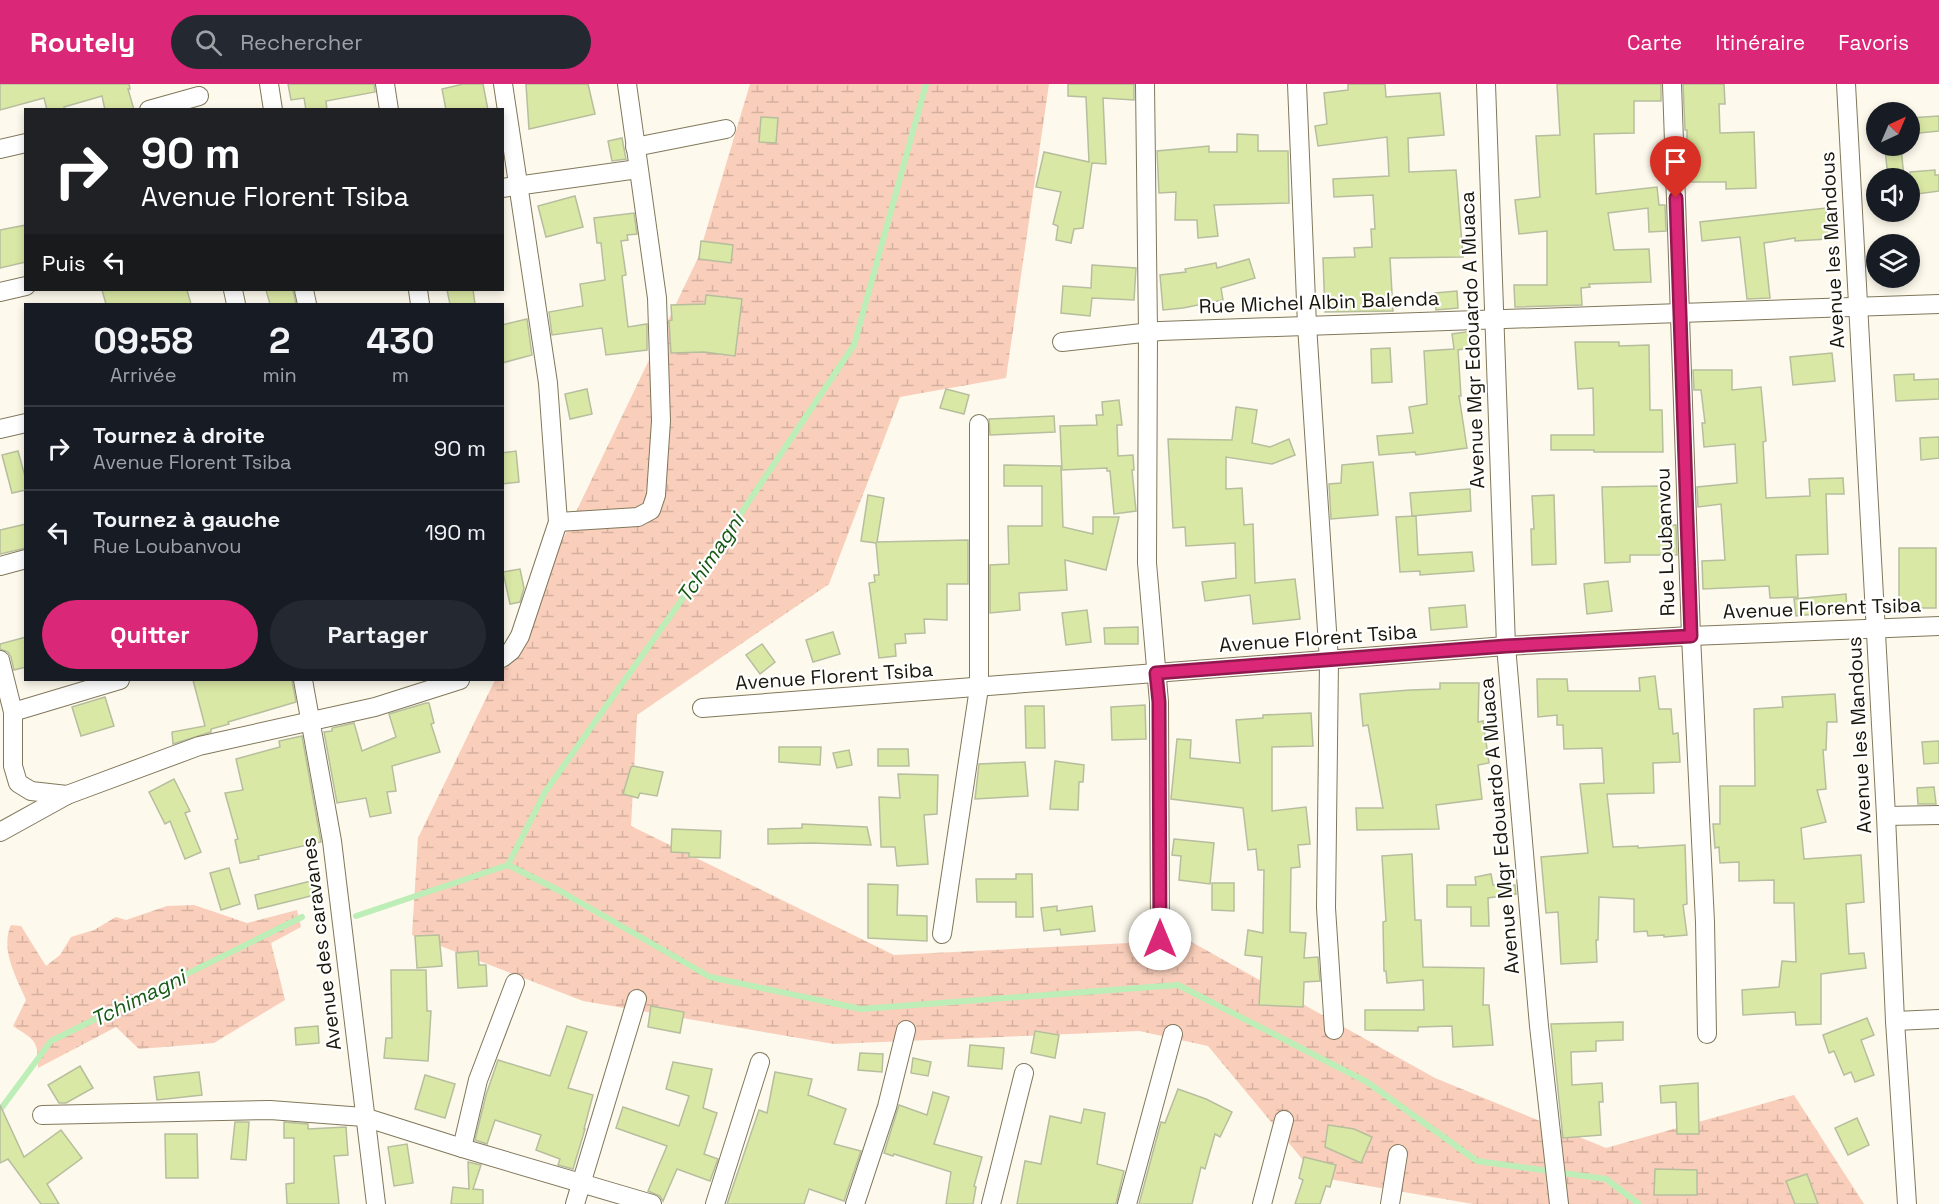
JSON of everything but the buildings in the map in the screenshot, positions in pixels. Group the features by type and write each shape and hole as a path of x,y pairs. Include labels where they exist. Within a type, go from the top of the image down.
{"street":[{"path":"269,84 273,108"},
{"path":"385,84 389,108"},
{"path":"503,84 510,186 548,383 558,522 520,636 504,656"},
{"path":"558,522 638,517 651,510 656,495 661,421 657,298 627,84"},
{"path":"1145,84 1148,332 1147,563 1159,702 1160,939"},
{"path":"1297,84 1307,325 1329,661 1326,908 1334,1030"},
{"name":"Avenue Mgr Edouardo A Muaca","path":"1486,84 1506,646 1539,1026 1559,1204"},
{"name":"Rue Loubanvou","path":"1672,84 1707,1034"},
{"name":"Avenue les Mandous","path":"1845,84 1876,628 1895,1021 1907,1204"},
{"path":"157,108 199,97"},
{"path":"635,147 726,129"},
{"path":"0,150 24,144"},
{"path":"510,186 638,169"},
{"path":"0,292 24,286"},
{"name":"Rue Michel Albin Balenda","path":"1062,342 1148,332 1307,325 1939,304"},
{"path":"0,429 24,423"},
{"path":"942,934 979,687 979,424"},
{"path":"0,566 24,560"},
{"name":"Avenue Florent Tsiba","path":"702,708 1506,646 1939,626"},
{"path":"0,660 13,712 13,766 18,783 31,791 68,795"},
{"path":"13,712 117,681"},
{"name":"Avenue des caravanes","path":"303,681 332,841 376,1204"},
{"path":"0,832 68,795 199,746 375,707 455,681"},
{"path":"1886,816 1939,815"},
{"path":"462,1148 478,1080 515,983"},
{"path":"575,1204 637,999"},
{"path":"1895,1021 1939,1019"},
{"path":"855,1204 887,1107 906,1030"},
{"path":"1127,1204 1173,1034"},
{"path":"715,1204 760,1062"},
{"path":"991,1204 1024,1073"},
{"path":"42,1115 270,1110 364,1117 652,1204"},
{"path":"1262,1204 1284,1120"},
{"path":"1390,1204 1398,1154"}],"green space":[{"path":"750,84 1049,84 1006,378 900,397 829,584 637,715 631,826 894,955 1188,940 1435,1078 1606,1148 1794,1095 1864,1204 1473,1204 1317,1177 1208,1046 1139,1031 834,1044 583,1001 412,935 418,838 495,681 504,681 504,662 698,258"},
{"path":"194,905 247,923 297,910 301,927 271,943 285,1000 214,1043 139,1049 116,1027 38,1068 34,1042 13,1026 26,1000 8,953 8,934 11,925 21,926 46,966 60,955 71,937 94,930 116,917 126,920 167,906"}],"waterway":[{"name":"Tchimagni","path":"356,916 508,865 545,792 698,577 854,345 926,84"},
{"path":"508,865 562,892 710,977 861,1009 1178,985 1367,1082 1477,1161 1606,1179 1639,1204"},
{"name":"Tchimagni","path":"0,1110 51,1041 302,917"}],"route":[{"path":"1160,939 1159,702 1156,673 1506,646 1691,636 1676,198"}]}
